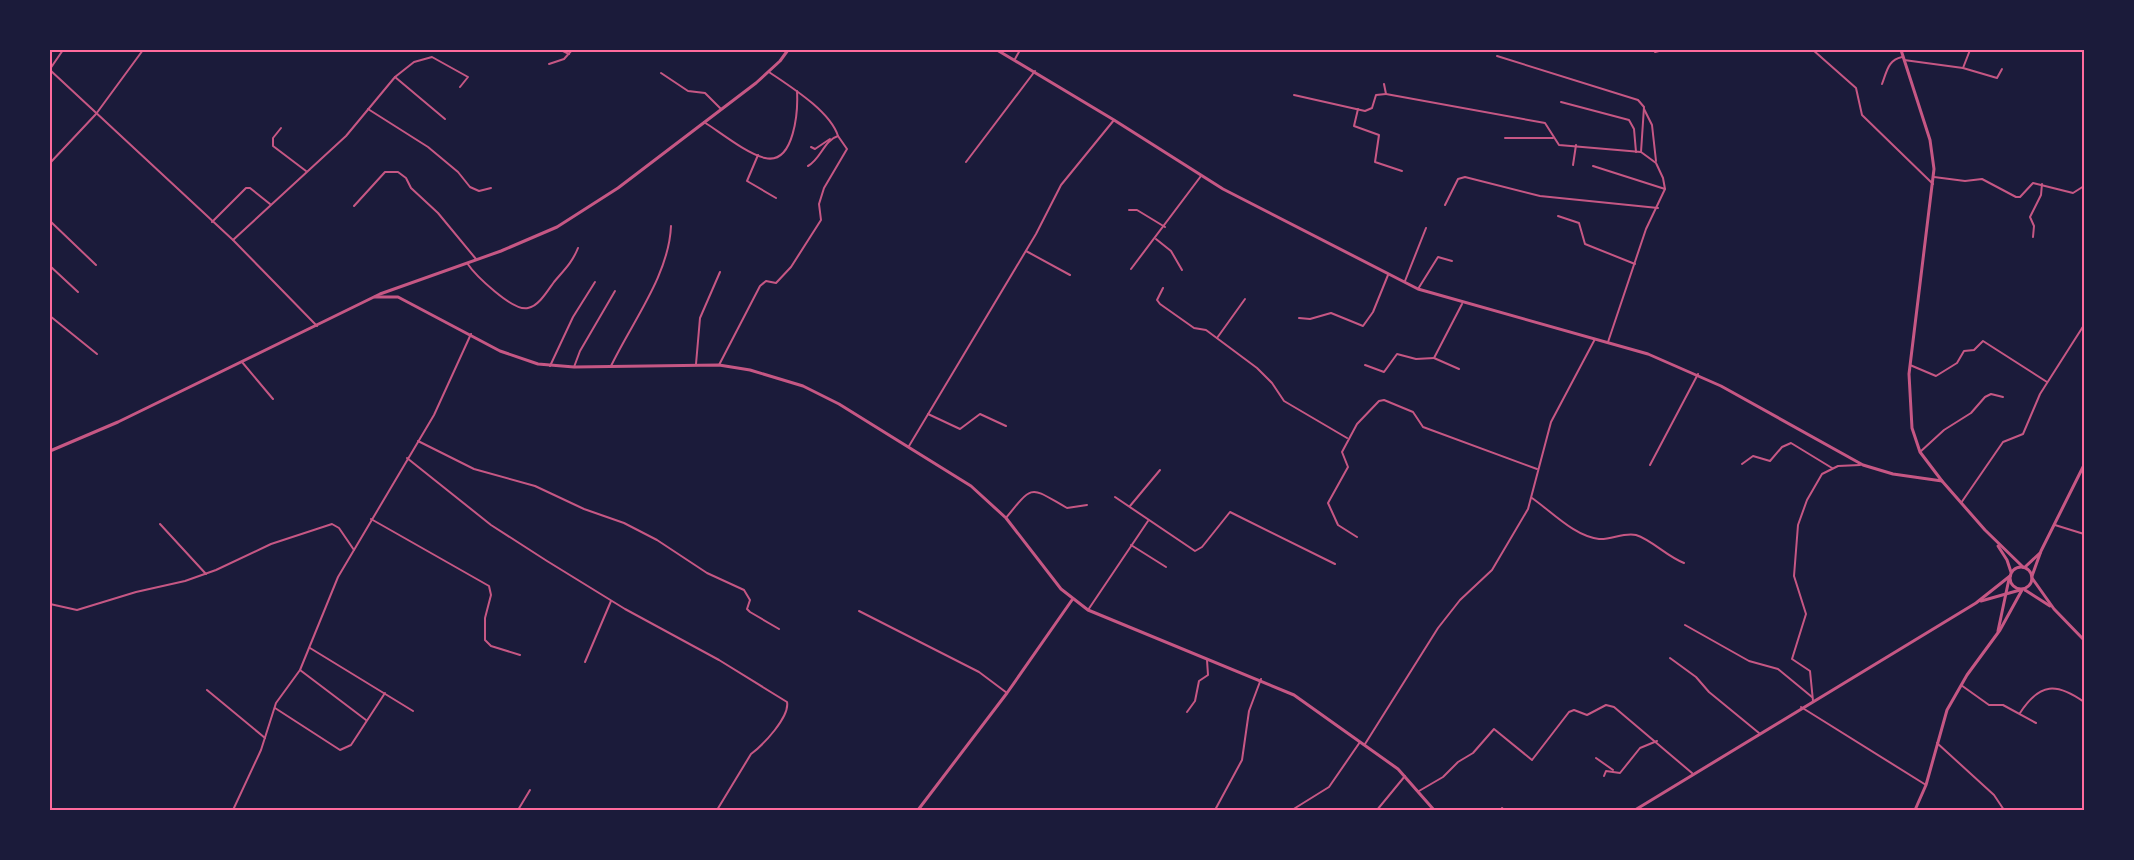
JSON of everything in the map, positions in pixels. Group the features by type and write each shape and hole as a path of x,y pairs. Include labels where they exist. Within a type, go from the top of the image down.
{"street":[{"path":"63,50 50,70 233,240 316,326"},
{"path":"50,163 96,114 143,50"},
{"path":"561,50 569,54"},
{"path":"549,64 564,59 572,50"},
{"path":"50,452 375,297 538,236 583,213 770,72 788,50"},
{"path":"997,50 1035,71 1201,176 1418,289 1462,304 1608,342 1698,374 1768,410 1863,465 1893,474 1942,481"},
{"path":"1015,59 1020,50"},
{"path":"1655,52 1663,50"},
{"path":"1813,50 1856,88 1862,115 1933,183"},
{"path":"1901,50 1930,140 1934,177 1910,365 1909,410 1920,452 1995,542 2007,560 2012,586 2054,609"},
{"path":"1963,68 1970,50"},
{"path":"1497,56 1631,96 1642,103 1652,125 1656,163 1662,173 1665,189 1658,208 1646,229 1608,342"},
{"path":"233,240 346,136 394,77 414,62 432,57 468,77 460,87"},
{"path":"1882,84 1892,60 1904,59 1963,68 1997,78 2002,69"},
{"path":"966,162 990,134 1005,109 1035,71"},
{"path":"719,365 759,286 766,282 776,283 791,267 821,220 819,204 824,188 847,149 823,113 770,72"},
{"path":"661,73 688,91 705,93 721,109"},
{"path":"394,77 445,119"},
{"path":"1384,84 1386,94"},
{"path":"704,122 758,155 768,159 776,157 787,147 794,131 798,108 797,91"},
{"path":"1294,95 1370,110 1376,95 1386,94 1545,123 1559,145 1638,152 1656,163"},
{"path":"1561,102 1629,120 1634,129 1638,152"},
{"path":"1358,109 1354,126 1378,135 1375,162 1402,171"},
{"path":"368,110 428,147 465,178 470,187 479,191 491,188"},
{"path":"1638,152 1644,110"},
{"path":"909,447 1026,251 1053,204 1061,185 1114,120"},
{"path":"281,128 272,140 273,147 306,171"},
{"path":"811,147 815,149 838,136"},
{"path":"1505,138 1553,138"},
{"path":"807,166 817,158 830,139"},
{"path":"1573,165 1575,145"},
{"path":"758,155 747,181 776,198"},
{"path":"1593,166 1665,189"},
{"path":"354,206 386,171 398,172 406,178 413,190 438,213 476,259"},
{"path":"1131,269 1201,176"},
{"path":"1445,205 1458,179 1465,177 1540,196 1658,208"},
{"path":"1934,177 1965,181 1982,179 2016,197 2020,197 2033,183 2073,193 2085,186"},
{"path":"2033,237 2034,226 2030,217 2041,195 2042,184"},
{"path":"212,222 246,188 250,188 270,204"},
{"path":"1129,210 1137,210 1165,226"},
{"path":"1558,216 1579,223 1585,244 1635,264"},
{"path":"50,221 96,265"},
{"path":"612,366 655,281 669,241 671,226"},
{"path":"1404,282 1426,228"},
{"path":"1155,239 1171,251 1182,270"},
{"path":"466,263 502,297 515,306 526,309 535,305 570,266 578,248"},
{"path":"1026,251 1070,275"},
{"path":"1418,289 1438,257 1452,261"},
{"path":"50,266 78,292"},
{"path":"696,364 700,318 720,272"},
{"path":"1299,318 1310,320 1331,313 1363,326 1373,312 1388,275"},
{"path":"550,366 573,317 595,282"},
{"path":"1163,288 1158,303 1194,327 1204,329 1262,372 1284,401 1347,438"},
{"path":"574,367 580,351 615,291"},
{"path":"375,297 394,295 508,355 550,366 719,365 750,370 804,386 971,486 1006,518 1072,600 1089,610 1294,695 1365,744 1405,776 1434,810"},
{"path":"1217,338 1245,298"},
{"path":"1434,358 1462,304"},
{"path":"50,316 97,354"},
{"path":"1961,502 1971,491 2003,442 2023,434 2047,382 2085,326"},
{"path":"233,810 265,738 274,708 300,670 322,612 371,519 434,415 471,334"},
{"path":"1365,744 1450,611 1492,570 1532,498 1551,422 1594,339"},
{"path":"1910,365 1936,376 1957,363 1964,351 1974,350 1983,341 2047,382"},
{"path":"1365,365 1384,372 1397,354 1416,359 1434,358 1459,369"},
{"path":"242,362 273,399"},
{"path":"1650,465 1698,374"},
{"path":"1920,452 1944,430 1971,412 1985,397 1991,394 2003,397"},
{"path":"1357,537 1338,525 1328,503 1348,467 1342,452 1347,438 1379,400 1413,412 1424,427 1538,469"},
{"path":"928,414 960,429 980,414 1006,426"},
{"path":"418,441 474,469 536,486 657,540 707,573 744,590 750,600 747,609 779,629"},
{"path":"1742,464 1753,456 1770,461 1782,447 1791,443 1832,468"},
{"path":"407,458 491,525 611,601 719,660 787,702 786,713 760,748 751,754 717,810"},
{"path":"1812,699 1810,671 1792,659 1806,614 1796,584 1795,557 1798,525 1807,500 1822,474 1832,468 1863,465"},
{"path":"1976,603 2022,590 2030,585 2041,551 2085,465"},
{"path":"1130,506 1160,470"},
{"path":"1006,518 1026,493 1035,490 1042,491 1067,508 1087,505"},
{"path":"1115,497 1195,551 1202,547 1230,512 1335,564"},
{"path":"1532,498 1559,519 1591,537 1600,539 1636,536 1666,556 1684,563"},
{"path":"371,519 489,586 491,595 484,618 485,640 487,644 520,655"},
{"path":"1089,610 1148,521"},
{"path":"160,524 206,574"},
{"path":"50,604 77,610 206,574 271,544 332,524 339,528 354,550"},
{"path":"2055,525 2085,534"},
{"path":"1995,542 2024,567 2054,609 2085,640"},
{"path":"1131,544 1166,567"},
{"path":"1635,810 1812,699 1976,603 2016,568 2024,567 2041,551"},
{"path":"1997,635 2010,575"},
{"path":"1915,810 1926,785 1947,710 1961,685 1997,635 2022,590"},
{"path":"918,810 1007,693 1072,600"},
{"path":"585,662 611,601"},
{"path":"859,611 962,662 1007,693"},
{"path":"1685,625 1749,661 1778,669 1812,699"},
{"path":"310,648 413,711"},
{"path":"1187,712 1195,701 1199,681 1208,675 1207,657"},
{"path":"1670,658 1696,677 1709,692 1760,733"},
{"path":"300,670 366,720"},
{"path":"1215,810 1242,760 1249,711 1260,679"},
{"path":"1961,685 1989,705 2003,705 2036,723"},
{"path":"2020,713 2034,697 2055,688 2064,689 2085,702"},
{"path":"207,690 265,738"},
{"path":"274,708 340,750 351,745 385,693"},
{"path":"1419,791 1443,777 1458,762 1473,753 1494,729 1528,759 1534,759 1560,722 1574,710 1587,715 1603,706 1611,706 1657,741 1692,773"},
{"path":"1801,707 1926,785"},
{"path":"1596,758 1620,773 1640,748 1657,741"},
{"path":"1292,810 1329,787 1360,742"},
{"path":"1937,743 1994,795 2004,810"},
{"path":"1604,776 1606,771 1612,770"},
{"path":"1377,810 1405,776"},
{"path":"518,810 530,790"}]}
